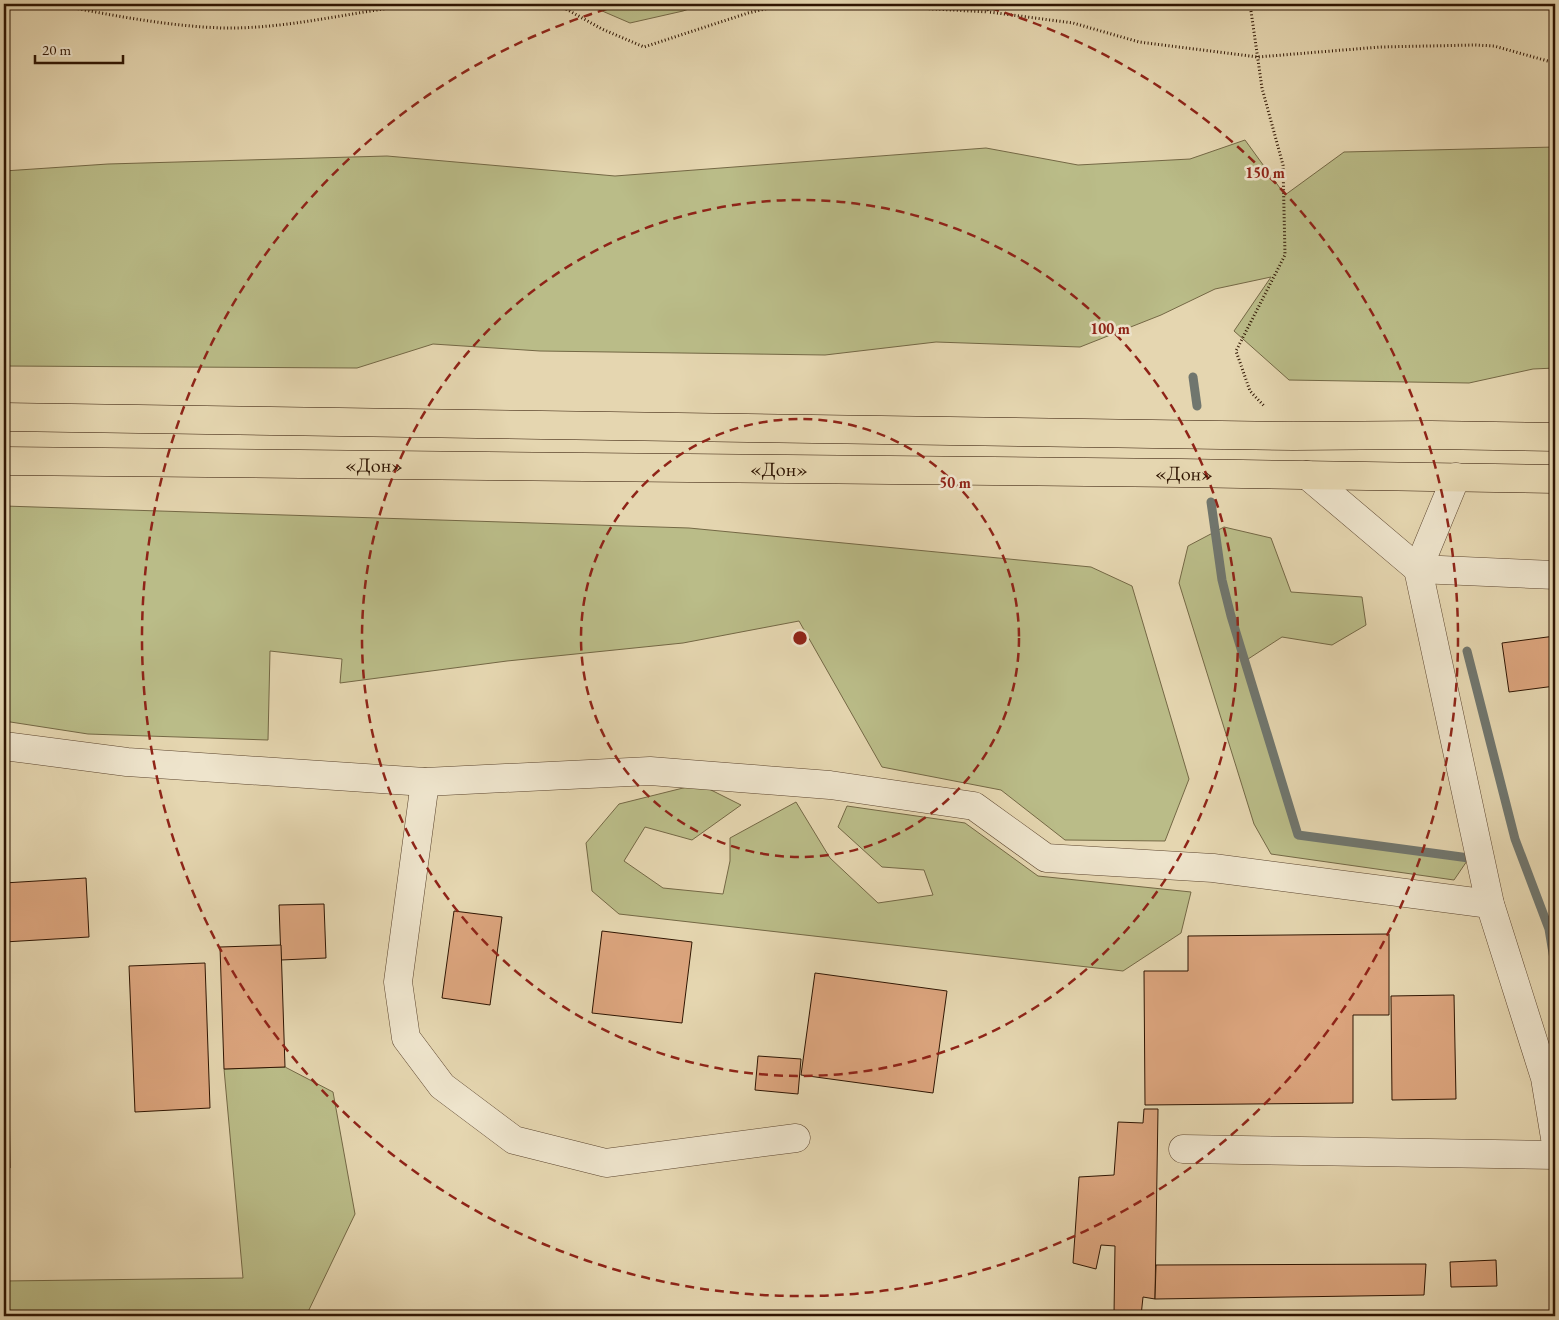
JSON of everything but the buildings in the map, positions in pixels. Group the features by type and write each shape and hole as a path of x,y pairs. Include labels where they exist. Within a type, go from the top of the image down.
{"highway":[{"path":"4,417 1293,436 1431,435 1555,437"},
{"name":"«Дон»","path":"4,461 1555,479"}],"lane":[{"path":"1308,475 1418,569 1555,575"},
{"path":"1456,477 1418,569 1490,904 1545,1078 1555,1138"},
{"path":"4,746 127,762 425,782 650,771 830,786 974,806 1046,858 1212,868 1490,904"},
{"path":"425,782 398,982 406,1038 442,1086 514,1140 606,1163 796,1138"},
{"path":"1184,1149 1555,1155"}],"path":[{"path":"54,4 102,14 169,24 224,28 298,24 405,6 472,4"},
{"path":"556,4 602,29 644,47 748,13 786,4"},
{"path":"845,4 989,12 1073,23 1139,42 1258,57 1380,47 1475,45 1494,46 1555,63"},
{"path":"984,4 989,12"},
{"path":"1250,4 1262,88 1283,165 1285,255 1236,351 1250,391 1293,436"}],"green space":[{"path":"586,4 703,4 683,11 630,23"},
{"path":"1245,140 1285,195 1344,152 1555,147 1555,368 1533,369 1469,383 1289,380 1234,331 1271,277 1215,289 1161,315 1080,347 936,342 825,355 540,351 433,344 357,368 4,366 4,171 108,164 387,156 615,176 986,148 1078,165 1190,159"},
{"path":"4,506 689,528 1091,567 1132,586 1189,779 1165,841 1065,840 1001,790 882,767 799,621 683,643 507,661 340,683 342,659 270,651 268,740 88,734 4,721"},
{"path":"1224,527 1271,538 1291,592 1362,597 1366,625 1332,645 1282,637 1245,661 1298,835 1469,858 1454,880 1271,854 1254,824 1179,583 1188,546"},
{"path":"699,784 741,805 692,840 645,827 624,861 663,888 723,894 730,861 730,838 796,802 830,858 878,903 933,895 924,870 882,867 838,827 847,806 965,823 1038,876 1191,892 1181,933 1123,971 619,914 592,891 586,843 619,804"},
{"path":"285,1067 333,1092 355,1214 306,1316 4,1316 4,1281 243,1278 224,1069"}],"waterway":[{"path":"1193,377 1197,406"},
{"path":"1211,502 1222,580 1231,616 1298,835 1469,858"},
{"path":"1467,651 1515,839 1549,929 1555,965"}]}
